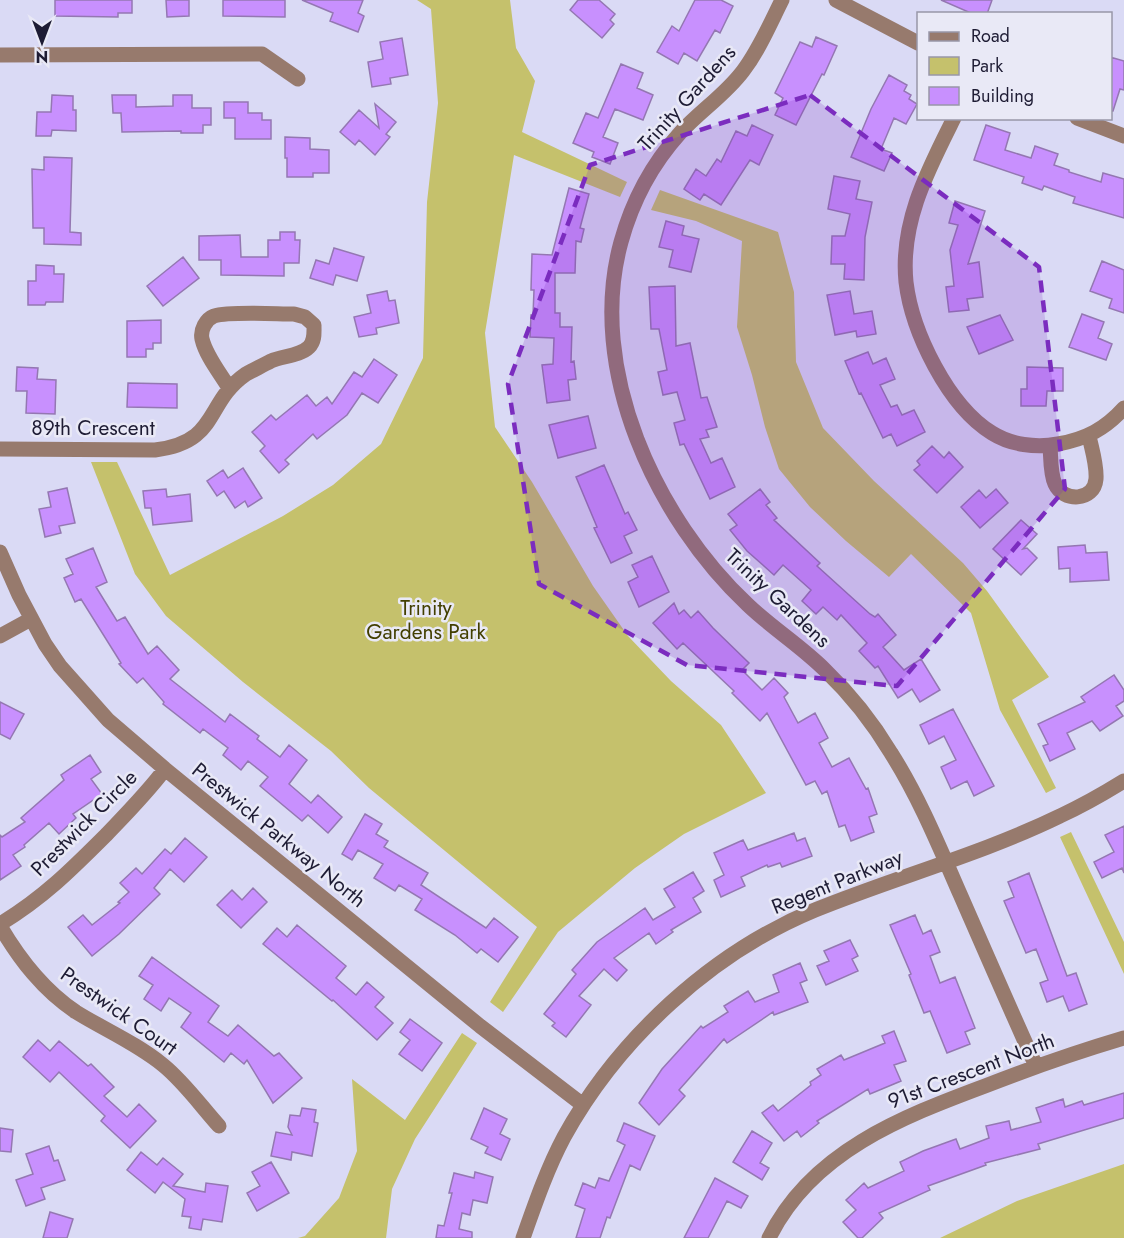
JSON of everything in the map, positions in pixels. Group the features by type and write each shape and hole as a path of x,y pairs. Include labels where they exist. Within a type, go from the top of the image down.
{"street":[{"name":"Trinity Gardens","path":"782,0 758,48 742,72 681,132 651,171 638,195 615,268 613,320 619,374 645,461 666,501 690,538 717,574 741,598 825,670 861,709 891,753 946,862 1036,1066"},
{"path":"836,0 917,42"},
{"path":"0,55 262,54 297,79"},
{"path":"953,120 925,175 912,209 907,244 906,282 914,316 927,351 948,387 977,422 1005,440 1019,444 1050,446 1089,436 1124,408"},
{"path":"1082,120 1124,136"},
{"name":"89th Crescent","path":"0,449 155,450 172,448 187,442 201,431 229,388 247,374 272,361 309,347 315,337 314,325 305,317 294,314 212,316 204,325 201,336 205,348 229,388"},
{"path":"1050,446 1054,483 1062,494 1072,497 1084,496 1093,490 1096,480 1089,436"},
{"name":"Prestwick Parkway North","path":"0,552 31,619 60,666 108,720 480,1026 583,1105"},
{"path":"0,636 31,619"},
{"name":"Prestwick Circle","path":"0,925 22,911 66,875 146,795 165,769"},
{"name":"Regent Parkway","path":"523,1238 563,1139 583,1105 616,1060 658,1014 735,953 771,931 813,911 1060,817 1124,781"},
{"name":"Prestwick Court","path":"0,925 31,972 52,993 77,1012 135,1044 164,1066 219,1126"},
{"name":"91st Crescent North","path":"769,1238 794,1200 819,1173 850,1148 879,1130 915,1112 1036,1066 1124,1038"}],"highlighted area":[{"path":"810,95 1039,267 1065,489 897,686 687,665 539,584 508,384 590,165"}],"green space":[{"name":"Trinity Gardens Park","path":"417,0 510,0 516,48 535,81 522,132 627,182 620,197 514,155 485,333 495,427 532,482 593,586 628,636 671,681 721,725 766,793 684,834 635,868 558,932 503,1012 490,1002 537,927 369,788 331,751 243,682 166,616 135,574 91,462 117,462 170,575 283,516 333,485 381,444 423,358 427,202 438,103 431,9"},
{"path":"660,190 778,232 794,292 796,362 823,428 874,481 963,563 987,591 1049,677 1012,700 1056,788 1046,793 1000,710 971,613 911,554 889,577 810,507 779,469 737,327 742,241 696,221 651,210"},
{"path":"1071,832 1124,942 1124,974 1060,837"},
{"path":"462,1033 477,1043 415,1139 392,1189 386,1238 298,1238 305,1236 339,1198 357,1151 352,1079 405,1120"},
{"path":"1124,1164 1124,1238 940,1238 1017,1201"}],"building":[{"path":"55,0 132,0 132,13 118,13 118,17 55,16"},
{"path":"166,0 189,0 189,16 167,17"},
{"path":"223,0 285,0 285,17 223,16"},
{"path":"302,0 363,0 358,13 364,16 358,32 330,21 333,13"},
{"path":"578,0 599,0 615,14 610,20 614,24 602,38 570,10"},
{"path":"695,0 721,0 733,6 720,33 715,30 697,61 684,53 678,64 657,52 672,26 679,31"},
{"path":"941,0 992,0 988,12 968,12"},
{"path":"816,37 837,46 824,75 822,74 796,125 775,115 783,98 775,93 800,42 812,47"},
{"path":"402,38 408,75 390,78 391,84 372,87 368,62 383,59 380,42"},
{"path":"1112,58 1124,61 1124,90 1120,89 1113,111"},
{"path":"621,64 643,73 637,88 653,95 643,120 615,109 603,137 618,143 610,164 592,157 594,152 573,143 586,113 598,118"},
{"path":"889,75 907,85 904,91 911,95 909,99 917,104 906,124 894,118 881,149 892,153 884,171 851,157 871,109"},
{"path":"52,95 73,96 76,131 52,130 51,136 36,136 37,112 51,112"},
{"path":"112,95 136,95 136,107 173,106 173,95 192,95 192,108 211,108 211,125 203,125 203,133 122,132 121,113 113,113"},
{"path":"224,102 248,102 248,113 262,113 262,120 271,120 271,139 235,139 235,118 224,118"},
{"path":"375,104 396,122 386,134 390,137 375,155 359,140 355,145 340,132 359,110 379,128"},
{"path":"752,125 773,135 759,165 750,160 721,205 704,194 700,200 684,189 696,169 706,176 717,159 721,162 736,131 747,136"},
{"path":"986,125 1010,133 1005,150 1031,158 1035,146 1058,154 1054,165 1069,170 1069,172 1101,182 1103,173 1124,179 1124,218 1073,203 1075,197 1044,186 1042,190 1022,183 1024,177 974,160"},
{"path":"285,137 310,138 310,149 329,150 329,173 313,173 313,177 287,177"},
{"path":"44,157 72,158 70,232 81,233 81,245 44,244 44,228 33,228 32,169 44,170"},
{"path":"834,176 860,181 856,199 872,202 865,237 864,280 844,279 845,264 831,264 832,236 845,236 850,214 828,209"},
{"path":"569,188 589,194 580,228 584,229 581,242 576,241 575,273 555,273 555,313 560,313 560,327 572,327 571,362 574,361 576,379 568,380 570,400 547,403 542,365 553,364 554,338 530,337 534,290 531,290 532,254 552,255"},
{"path":"955,201 985,211 968,264 979,262 983,297 967,299 969,310 949,312 946,287 954,286 950,250 958,225 949,223"},
{"path":"666,221 684,226 682,235 699,239 691,272 669,267 673,250 659,247"},
{"path":"280,232 295,232 295,240 300,240 299,263 284,263 284,276 221,275 221,260 199,260 199,236 240,235 241,257 268,257 268,240 280,240"},
{"path":"334,248 364,257 357,281 336,275 333,285 310,278 316,260 329,264"},
{"path":"183,257 199,278 163,306 147,286"},
{"path":"1102,261 1124,270 1124,313 1109,308 1112,299 1090,291"},
{"path":"36,265 54,266 54,274 64,274 63,302 28,305 28,281 36,281"},
{"path":"675,286 676,346 690,343 701,398 707,397 717,427 706,430 709,437 700,439 711,463 722,458 735,487 710,499 684,444 680,445 674,423 685,420 677,392 663,395 658,372 667,370 659,329 651,329 649,287"},
{"path":"387,291 389,301 395,300 399,323 376,328 377,334 359,337 354,317 371,313 367,295"},
{"path":"850,291 854,314 872,311 876,334 857,337 856,331 835,335 827,295"},
{"path":"1082,314 1104,322 1098,338 1112,344 1106,360 1069,347"},
{"path":"1000,315 1013,340 979,354 967,327"},
{"path":"161,320 161,343 153,343 153,349 146,349 146,357 127,357 127,321"},
{"path":"868,352 873,364 886,358 895,379 880,385 891,407 897,405 902,415 914,410 925,432 897,446 891,434 883,438 861,393 859,394 845,361"},
{"path":"374,359 397,375 378,403 362,393 347,415 317,439 313,434 285,460 289,464 279,473 260,451 265,446 252,432 271,415 276,420 307,395 316,406 327,397 332,404 354,372 362,377"},
{"path":"17,367 38,368 37,379 56,380 55,414 26,413 27,391 16,391"},
{"path":"1027,367 1063,368 1063,391 1047,391 1046,406 1021,406 1021,389 1027,389"},
{"path":"128,383 177,384 177,408 127,407"},
{"path":"588,416 596,448 558,458 549,425"},
{"path":"932,446 944,458 949,452 963,467 937,493 914,470 920,465 917,461"},
{"path":"604,465 625,514 628,512 637,530 624,536 632,553 611,563 594,528 597,527 576,477"},
{"path":"243,468 262,498 248,507 245,501 235,508 224,491 217,496 207,481 223,470 228,478"},
{"path":"67,488 75,523 59,526 61,533 45,537 39,509 51,507 48,492"},
{"path":"166,489 167,497 190,494 192,521 153,525 151,508 145,508 143,491"},
{"path":"760,489 770,502 766,505 777,518 774,520 820,563 817,566 870,614 875,617 878,614 896,635 883,647 904,670 921,659 940,690 920,702 912,689 898,698 878,666 875,668 859,651 867,643 841,615 837,620 823,607 816,614 802,601 811,590 783,565 774,575 747,551 730,530 737,525 728,514"},
{"path":"996,489 1008,503 980,528 961,507 979,490 986,498"},
{"path":"1021,520 1037,534 1023,549 1027,548 1037,558 1021,575 993,549"},
{"path":"1085,545 1086,553 1107,552 1109,580 1070,582 1070,568 1059,569 1058,547"},
{"path":"93,548 107,582 96,587 117,621 125,617 148,654 157,646 179,670 170,679 225,722 230,714 259,736 257,739 280,757 289,745 307,760 289,784 311,803 318,795 342,817 328,833 308,815 302,821 260,786 268,777 248,761 241,770 223,755 228,748 203,729 200,733 163,704 164,702 143,678 137,683 119,664 121,663 81,599 75,602 64,578 73,574 66,559"},
{"path":"652,556 669,592 639,607 628,582 638,577 632,565"},
{"path":"674,603 679,614 684,610 691,618 698,611 749,663 742,670 762,690 774,678 788,693 784,697 798,723 815,713 828,738 819,743 832,767 849,758 866,789 868,788 877,814 869,817 874,832 851,841 845,825 839,827 827,791 822,794 815,781 806,785 767,713 760,721 732,693 734,691 683,643 677,649 653,623"},
{"path":"1114,675 1124,690 1124,701 1116,706 1123,716 1100,731 1092,721 1067,733 1075,749 1050,761 1043,746 1048,744 1038,724 1085,702 1081,697"},
{"path":"0,702 24,714 10,739 0,734"},
{"path":"953,709 994,786 974,796 967,781 951,789 941,767 956,760 944,736 929,744 920,725"},
{"path":"90,755 101,772 91,779 102,794 73,814 76,818 59,834 49,823 24,845 25,847 13,855 21,866 0,880 0,835 2,837 25,822 21,818 64,780 61,775"},
{"path":"365,814 382,824 376,834 388,841 384,847 428,873 421,885 486,928 494,918 518,937 498,962 481,949 477,953 455,935 415,910 422,899 399,885 395,891 374,878 383,864 358,850 352,860 342,854"},
{"path":"1124,826 1124,873 1122,868 1102,878 1094,862 1114,852 1105,835"},
{"path":"794,833 797,841 805,838 812,856 782,867 780,863 768,867 767,865 741,877 745,886 721,897 714,880 724,875 714,853 743,840 748,850"},
{"path":"185,838 207,857 184,882 170,869 154,888 160,894 119,934 92,956 68,927 83,915 92,925 120,903 118,902 129,892 120,883 136,868 142,874 165,849 171,854"},
{"path":"693,872 704,891 693,898 701,912 671,930 673,932 656,944 649,933 614,958 627,970 617,981 604,969 579,996 591,1005 566,1037 552,1026 555,1023 544,1014 576,974 572,970 597,942 645,908 653,920 675,907 664,889"},
{"path":"1029,873 1067,976 1076,973 1087,1004 1069,1011 1063,996 1047,1002 1040,983 1048,980 1036,949 1026,953 1004,901 1014,897 1008,882"},
{"path":"253,888 267,902 241,928 217,905 232,890 242,900"},
{"path":"915,915 923,934 931,930 940,952 930,956 940,983 955,977 975,1028 965,1032 970,1044 947,1053 930,1011 924,1013 909,975 911,974 890,925"},
{"path":"297,925 346,966 336,978 356,995 367,982 384,997 375,1007 393,1023 377,1040 333,1000 263,944 277,928 287,937"},
{"path":"850,940 858,956 852,959 858,971 826,985 817,966 829,961 824,951"},
{"path":"152,957 219,1006 208,1022 228,1036 238,1025 274,1056 279,1053 302,1078 273,1103 247,1060 244,1064 231,1053 224,1062 181,1027 191,1013 169,998 161,1011 144,999 153,985 139,976"},
{"path":"800,963 807,980 800,983 808,1002 774,1015 773,1012 727,1043 724,1039 679,1090 685,1096 659,1125 639,1103 662,1069 701,1026 703,1028 728,1012 724,1006 748,991 755,1002 779,992 773,975"},
{"path":"410,1019 442,1043 422,1071 399,1054 410,1040 400,1032"},
{"path":"894,1031 906,1061 894,1065 901,1081 870,1094 868,1089 817,1121 819,1123 801,1137 797,1131 784,1141 762,1113 773,1105 778,1111 811,1085 810,1082 821,1075 817,1069 841,1055 844,1060 885,1043 882,1036"},
{"path":"38,1040 50,1051 59,1041 88,1066 91,1064 114,1087 104,1096 127,1117 139,1104 156,1121 130,1148 101,1121 105,1116 59,1072 50,1082 23,1057"},
{"path":"1124,1093 1124,1118 1038,1144 1040,1149 985,1163 986,1165 928,1186 930,1190 879,1213 883,1218 862,1238 858,1238 843,1222 856,1210 846,1200 864,1183 868,1188 904,1171 900,1162 923,1151 956,1139 960,1149 989,1138 986,1126 1009,1121 1011,1130 1041,1122 1036,1108 1063,1099 1065,1107 1082,1101 1084,1105"},
{"path":"302,1108 316,1110 314,1122 318,1123 312,1156 292,1152 291,1160 271,1156 276,1132 292,1135 288,1127 290,1115 300,1116"},
{"path":"484,1108 507,1119 500,1134 510,1139 501,1160 485,1153 488,1147 471,1139"},
{"path":"624,1123 655,1136 640,1170 630,1165 600,1238 576,1238 585,1209 575,1205 583,1183 595,1188 599,1178 609,1181 625,1145 617,1141"},
{"path":"0,1128 13,1130 11,1152 0,1151"},
{"path":"752,1131 772,1143 760,1163 769,1168 762,1180 733,1162"},
{"path":"49,1146 54,1161 58,1160 65,1180 41,1188 45,1199 26,1206 16,1180 33,1174 26,1154"},
{"path":"141,1152 157,1165 163,1158 183,1174 173,1186 205,1192 206,1183 228,1186 222,1222 203,1219 201,1230 189,1228 191,1217 182,1216 185,1199 163,1182 155,1193 127,1170"},
{"path":"271,1162 289,1193 257,1211 247,1193 260,1186 252,1172"},
{"path":"475,1172 493,1177 487,1203 473,1200 470,1215 462,1213 459,1229 472,1232 472,1238 436,1238 438,1225 444,1226 454,1173 474,1178"},
{"path":"715,1178 748,1196 741,1208 727,1201 708,1238 684,1238"},
{"path":"50,1212 73,1219 67,1238 43,1238"}]}
